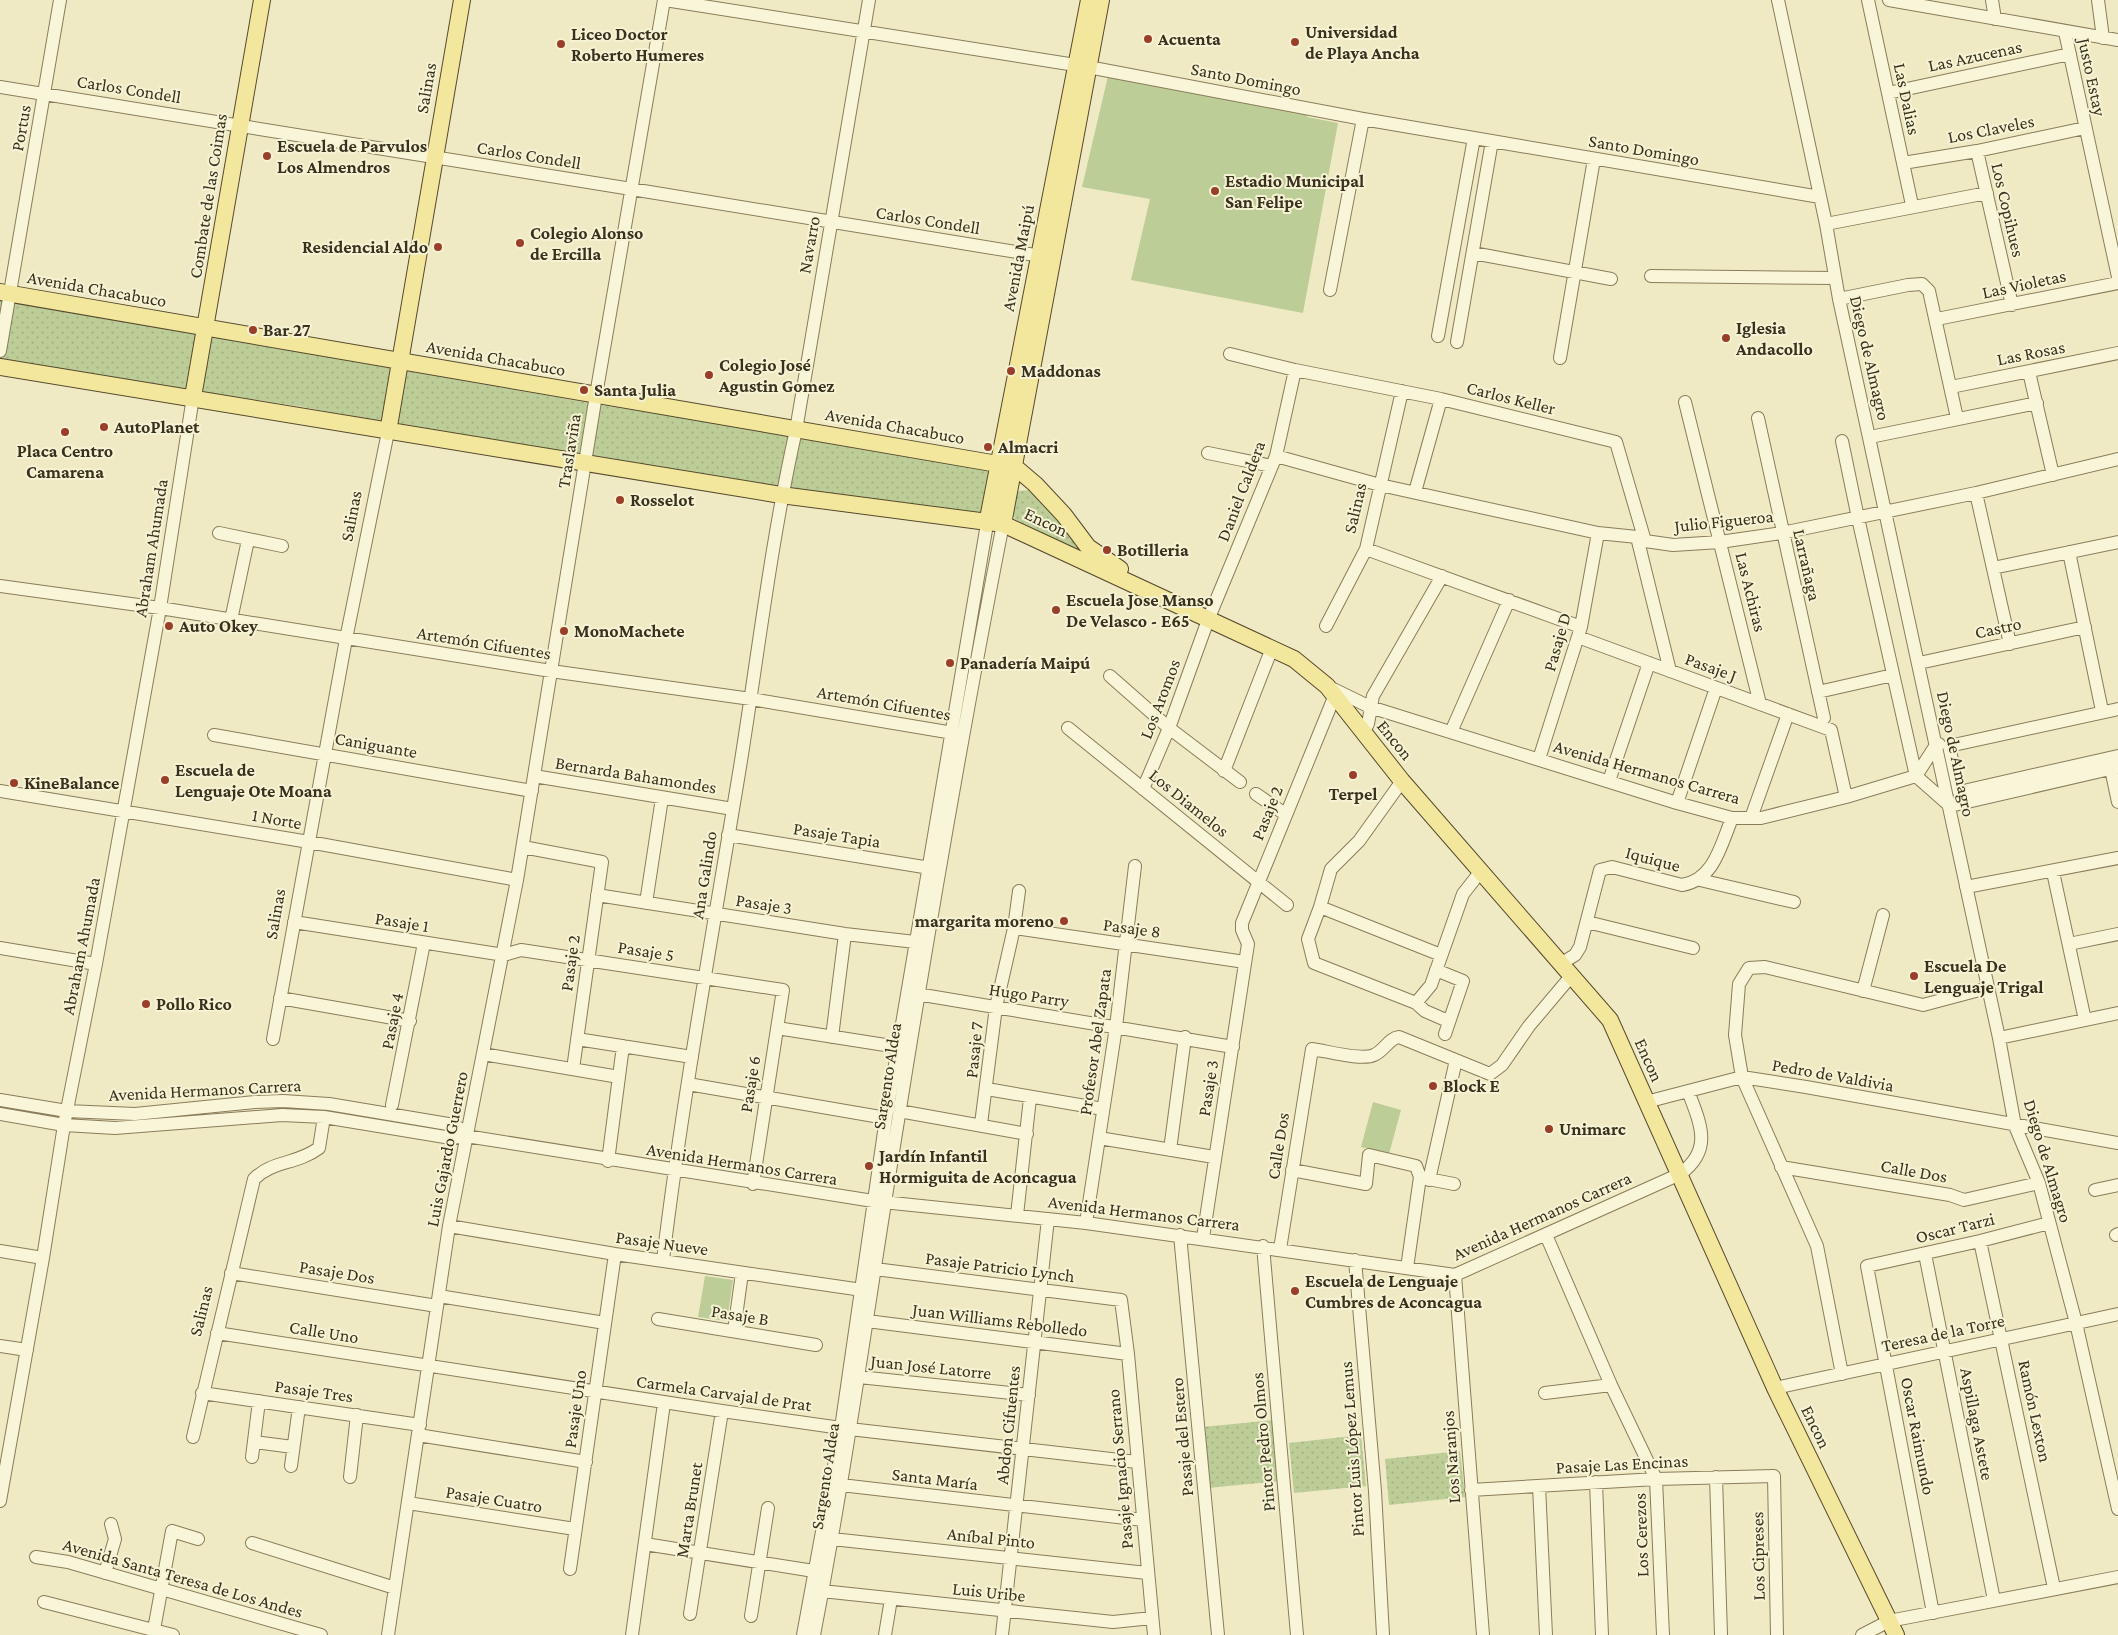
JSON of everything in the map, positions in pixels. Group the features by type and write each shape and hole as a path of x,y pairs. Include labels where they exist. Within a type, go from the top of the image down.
{"main road":[{"name":"Combate de las Coimas","path":"193,397 207,328 262,0"},
{"name":"Salinas","path":"388,432 462,0"},
{"name":"Avenida Maipú","path":"995,524 998,465 1045,257 1082,66 1089,0"},
{"name":"Avenida Maipú","path":"1082,66 1101,0"},
{"name":"Avenida Maipú","path":"995,524 1015,468 1045,257"},
{"name":"Avenida Chacabuco","path":"5,293 1015,468"},
{"path":"0,367 193,397 388,432 781,495 995,524"},
{"name":"Encon","path":"1015,468 1035,484 1064,515 1088,547 1109,563 1208,620"},
{"name":"Encon","path":"995,524 1272,648 1294,660 1331,690 1402,781 1610,1020 1775,1388 1892,1628"}],"street":[{"name":"Portus","path":"0,351 5,293 44,94 60,0"},
{"name":"Santo Domingo","path":"664,0 1082,66 1363,119 1820,197"},
{"name":"Traslaviña","path":"551,671 664,0"},
{"name":"Navarro","path":"781,495 796,430 869,0"},
{"name":"Diego de Almagro","path":"1778,0 1826,224 1839,299 1999,1038 2015,1126 2039,1183 2076,1323 2118,1509"},
{"name":"Las Dalias","path":"1868,0 1912,206"},
{"path":"1889,0 2118,40"},
{"path":"1992,0 1996,19"},
{"path":"2098,0 2103,38"},
{"name":"Justo Estay","path":"2065,32 2118,276"},
{"name":"Las Azucenas","path":"1888,93 2070,54"},
{"name":"Carlos Condell","path":"0,87 240,124 435,158 1045,257"},
{"path":"1330,290 1363,119"},
{"name":"Los Claveles","path":"1903,163 1977,151 2085,128"},
{"path":"1438,336 1474,138"},
{"path":"1457,342 1492,141"},
{"name":"Los Copihues","path":"1977,151 2012,305"},
{"path":"1560,358 1594,159"},
{"path":"1826,224 1987,193"},
{"path":"1473,253 1611,279"},
{"path":"1651,276 1835,278"},
{"name":"Las Violetas","path":"1937,319 2118,283"},
{"path":"1839,299 1908,285 1922,284 1930,291 1957,418"},
{"name":"Las Rosas","path":"1951,387 2118,353"},
{"name":"Carlos Keller","path":"1230,354 1295,370 1441,399 1616,442 1641,539 1670,671"},
{"name":"Daniel Caldera","path":"1208,620 1274,461 1295,370"},
{"path":"2029,372 2053,475"},
{"name":"Salinas","path":"1326,626 1366,549 1402,391"},
{"name":"Abraham Ahumada","path":"0,1500 3,1467 27,1350 64,1125 96,964 160,608 193,397"},
{"path":"1415,492 1441,399"},
{"name":"Las Achiras","path":"1685,402 1760,704"},
{"path":"1870,436 2036,403"},
{"name":"Larrañaga","path":"1758,418 1824,718"},
{"name":"Salinas","path":"273,1039 346,639 388,432"},
{"path":"1842,441 1916,776 1950,806 2115,768 2118,802"},
{"name":"Julio Figueroa","path":"1208,453 1274,461 1598,533 1673,545 1720,542 1782,533 1976,493 2118,459"},
{"path":"1976,493 2010,644"},
{"name":"Ana Galindo","path":"663,1260 674,1170 751,698 781,495"},
{"name":"Sargento Aldea","path":"803,1635 820,1572 846,1428 879,1202 899,1110 921,943 995,524"},
{"path":"219,533 282,546"},
{"name":"Pasaje D","path":"1539,759 1580,632 1598,533"},
{"path":"230,620 248,540"},
{"path":"1993,568 2118,542"},
{"name":"Pasaje J","path":"1366,549 1509,600 1649,663 1831,730 1846,797"},
{"path":"2069,552 2102,706"},
{"path":"1363,732 1368,724 1373,696 1442,576"},
{"name":"Artemón Cifuentes","path":"0,586 160,608 551,671 751,698 957,733"},
{"path":"1451,732 1509,600"},
{"name":"Los Aromos","path":"1143,789 1169,728 1208,620"},
{"name":"Castro","path":"1918,663 2085,627"},
{"path":"1224,772 1272,648"},
{"path":"1609,781 1649,663"},
{"name":"Luis Gajardo Guerrero","path":"388,1635 449,1226 504,955 551,671"},
{"path":"1818,692 1893,675"},
{"path":"1110,676 1169,728 1224,772 1240,782"},
{"path":"1677,803 1716,688"},
{"name":"Avenida Hermanos Carrera","path":"1331,690 1370,707 1677,803 1732,818 1761,818 1846,797 1916,776"},
{"name":"Pasaje 2","path":"1248,944 1242,930 1242,923 1260,882 1331,690"},
{"path":"1916,776 1936,745 2118,703"},
{"path":"2118,709 1948,746 1959,792 2118,756"},
{"path":"1751,818 1788,714"},
{"name":"Los Diamelos","path":"1068,728 1287,905"},
{"name":"Caniguante","path":"214,734 532,791"},
{"name":"Bernarda Bahamondes","path":"534,776 733,809"},
{"path":"1402,781 1359,841 1331,869 1308,939 1314,964 1416,1003 1447,1028 1463,981 1436,970"},
{"name":"1 Norte","path":"0,791 124,810 517,880"},
{"path":"1256,794 1285,814"},
{"path":"646,903 662,798"},
{"name":"Iquique","path":"1456,1060 1490,1074 1496,1072 1530,1026 1578,951 1587,922 1597,874 1603,868 1612,866 1682,886 1700,880 1712,865 1732,818"},
{"name":"Pasaje Tapia","path":"728,835 934,868"},
{"name":"Pasaje 2","path":"523,848 602,862 573,1069"},
{"path":"1966,887 2053,872 2118,858"},
{"name":"Profesor Abel Zapata","path":"1086,1222 1116,1027 1135,866"},
{"path":"1416,1003 1431,985 1463,894 1481,871"},
{"path":"2053,872 2085,1020"},
{"path":"1700,880 1794,902"},
{"name":"Pasaje 7","path":"981,1124 987,1089 996,1007 1014,928 1019,891"},
{"name":"Pasaje 3","path":"597,895 845,934 921,943"},
{"path":"1320,907 1441,955"},
{"path":"1863,991 1883,915"},
{"name":"Pasaje 1","path":"294,922 424,944 504,955"},
{"path":"1587,922 1693,948"},
{"name":"Pasaje 8","path":"1014,928 1245,962"},
{"path":"832,1037 845,934"},
{"path":"2068,944 2118,934"},
{"name":"Pasaje 4","path":"392,1105 424,944"},
{"name":"Pasaje 3","path":"1203,1238 1248,944"},
{"path":"0,948 96,964"},
{"name":"Pasaje 5","path":"504,955 521,950 784,990"},
{"path":"1842,1374 1818,1246 1742,1078 1735,1035 1739,984 1748,968 1765,967 1923,1005 1987,988"},
{"name":"Pasaje 6","path":"753,1184 784,990"},
{"name":"Sargento Aldea","path":"814,1635 822,1591 820,1572 832,1539 841,1485 846,1428 859,1377 867,1321 866,1290 875,1269 886,1118 898,1047 913,994"},
{"name":"Hugo Parry","path":"913,994 1186,1037 1232,1047"},
{"path":"280,998 410,1021"},
{"path":"1999,1038 2118,1013"},
{"path":"777,1028 898,1047"},
{"path":"1170,1150 1186,1037"},
{"name":"Calle Dos","path":"1280,1250 1312,1049 1366,1057 1378,1053 1395,1038 1403,1038 1456,1060"},
{"path":"577,1039 692,1057"},
{"path":"608,1161 623,1046"},
{"path":"483,1054 619,1077"},
{"path":"1407,1268 1424,1178 1456,1060"},
{"name":"Pedro de Valdivia","path":"1646,1102 1742,1078 1806,1087 2015,1126 2118,1140"},
{"path":"688,1084 766,1099 886,1118"},
{"path":"987,1089 1030,1098 1103,1109"},
{"path":"1680,1174 1693,1165 1702,1146 1700,1122 1688,1091"},
{"path":"1017,1215 1030,1098"},
{"name":"Avenida Hermanos Carrera","path":"0,1100 67,1111 134,1114 255,1102 309,1103 448,1124 459,1128 466,1136"},
{"path":"899,1110 1027,1134"},
{"name":"Avenida Hermanos Carrera","path":"0,1114 64,1125 115,1128 282,1114 324,1117 451,1138 466,1136 608,1161 879,1202 1086,1222 1455,1275 1680,1174"},
{"name":"Salinas","path":"193,1437 254,1179 263,1170 292,1163 319,1148 324,1117"},
{"path":"1099,1138 1214,1157"},
{"path":"1292,1170 1366,1184 1369,1155 1416,1166 1424,1178 1454,1184"},
{"name":"Calle Dos","path":"1781,1167 1950,1195 1964,1200 2039,1183"},
{"path":"2096,1190 2118,1185"},
{"name":"Abdon Cifuentes","path":"1002,1635 1048,1219"},
{"name":"Oscar Tarzi","path":"1868,1266 1980,1241 2049,1223"},
{"name":"Pasaje Nueve","path":"449,1226 615,1254 866,1290"},
{"name":"Pasaje del Estero","path":"1180,1235 1218,1635"},
{"name":"Los Cerezos","path":"1546,1235 1611,1384 1656,1480 1663,1635"},
{"name":"Ramón Lexton","path":"1980,1241 2054,1588"},
{"name":"Pintor Pedro Olmos","path":"1263,1246 1298,1635"},
{"path":"0,1251 43,1258"},
{"name":"Pasaje Uno","path":"570,1569 615,1254"},
{"name":"Aspillaga Astete","path":"1925,1254 1994,1600"},
{"name":"Pintor Luis López Lemus","path":"1355,1260 1374,1491 1382,1635"},
{"name":"Oscar Raimundo","path":"1868,1266 1933,1613"},
{"name":"Pasaje Patricio Lynch","path":"875,1269 1121,1300"},
{"name":"Pasaje Dos","path":"231,1273 605,1323"},
{"path":"734,1331 742,1273"},
{"name":"Los Naranjos","path":"1455,1275 1483,1635"},
{"name":"Pasaje Ignacio Serrano","path":"1121,1300 1128,1354 1154,1635"},
{"name":"Teresa de la Torre","path":"1775,1388 2118,1314"},
{"name":"Pasaje B","path":"658,1319 816,1345"},
{"name":"Juan Williams Rebolledo","path":"867,1321 1128,1354"},
{"name":"Calle Uno","path":"217,1333 427,1366"},
{"path":"0,1346 27,1350"},
{"name":"Carmela Carvajal de Prat","path":"427,1366 664,1403 846,1428 1137,1462"},
{"name":"Juan José Latorre","path":"859,1377 1029,1395"},
{"path":"1545,1393 1611,1384"},
{"name":"Pasaje Tres","path":"202,1393 357,1415 419,1430 586,1462"},
{"path":"252,1457 259,1401"},
{"path":"632,1635 664,1403"},
{"path":"291,1466 299,1407"},
{"name":"Marta Brunet","path":"690,1614 722,1411"},
{"path":"350,1477 357,1415"},
{"path":"254,1442 294,1447"},
{"name":"Pasaje Las Encinas","path":"1471,1490 1596,1482 1774,1476"},
{"name":"Los Cipreses","path":"1774,1476 1777,1635"},
{"path":"1716,1477 1722,1635"},
{"path":"1596,1482 1602,1635"},
{"name":"Santa María","path":"841,1485 1143,1520"},
{"path":"1539,1486 1546,1635"},
{"name":"Pasaje Cuatro","path":"408,1502 575,1529"},
{"path":"752,1616 768,1508"},
{"path":"105,1573 115,1538 111,1524"},
{"path":"153,1632 172,1531 198,1539"},
{"name":"Aníbal Pinto","path":"832,1539 1147,1573"},
{"path":"252,1543 395,1588"},
{"path":"645,1544 820,1572"},
{"name":"Avenida Santa Teresa de Los Andes","path":"36,1557 68,1562 321,1635"},
{"path":"1862,1635 1892,1628 1933,1613 2118,1577"},
{"name":"Luis Uribe","path":"822,1591 1004,1612 1114,1622 1152,1618"},
{"path":"885,1635 891,1599"},
{"path":"44,1602 153,1632 173,1635"}],"green space":[{"name":"Estadio Municipal San Felipe","path":"1108,76 1309,110 1307,117 1338,123 1303,313 1131,280 1150,199 1082,187"},
{"path":"0,299 595,404 991,466 982,518 585,460 303,407 0,361"},
{"path":"1029,490 1052,507 1082,552 1015,519 1014,505 1016,494 1018,491"},
{"path":"1373,1102 1401,1110 1389,1154 1361,1147"},
{"path":"705,1276 733,1280 727,1321 698,1317"},
{"path":"1274,1420 1280,1481 1208,1488 1202,1427"},
{"path":"1361,1435 1366,1486 1294,1493 1289,1443"},
{"path":"1460,1451 1465,1497 1389,1505 1385,1459"}],"place":[{"name":"Acuenta","path":"1148,39"},
{"name":"Universidad de Playa Ancha","path":"1295,42"},
{"name":"Liceo Doctor Roberto Humeres","path":"561,44"},
{"name":"Escuela de Parvulos Los Almendros","path":"267,156"},
{"name":"Estadio Municipal San Felipe","path":"1215,191"},
{"name":"Colegio Alonso de Ercilla","path":"520,243"},
{"name":"Residencial Aldo","path":"438,247"},
{"name":"Bar 27","path":"253,330"},
{"name":"Iglesia Andacollo","path":"1726,338"},
{"name":"Maddonas","path":"1011,371"},
{"name":"Colegio José Agustin Gomez","path":"709,375"},
{"name":"Santa Julia","path":"584,390"},
{"name":"AutoPlanet","path":"104,427"},
{"name":"Placa Centro Camarena","path":"65,432"},
{"name":"Almacri","path":"988,447"},
{"name":"Rosselot","path":"620,500"},
{"name":"Botilleria","path":"1107,550"},
{"name":"Escuela Jose Manso De Velasco - E65","path":"1056,610"},
{"name":"Auto Okey","path":"169,626"},
{"name":"MonoMachete","path":"564,631"},
{"name":"Panadería Maipú","path":"950,663"},
{"name":"Terpel","path":"1353,775"},
{"name":"Escuela de Lenguaje Ote Moana","path":"165,780"},
{"name":"KineBalance","path":"14,783"},
{"name":"margarita moreno","path":"1064,921"},
{"name":"Escuela De Lenguaje Trigal","path":"1914,976"},
{"name":"Pollo Rico","path":"146,1004"},
{"name":"Block E","path":"1433,1086"},
{"name":"Unimarc","path":"1549,1129"},
{"name":"Jardín Infantil Hormiguita de Aconcagua","path":"869,1166"},
{"name":"Escuela de Lenguaje Cumbres de Aconcagua","path":"1295,1291"}]}
